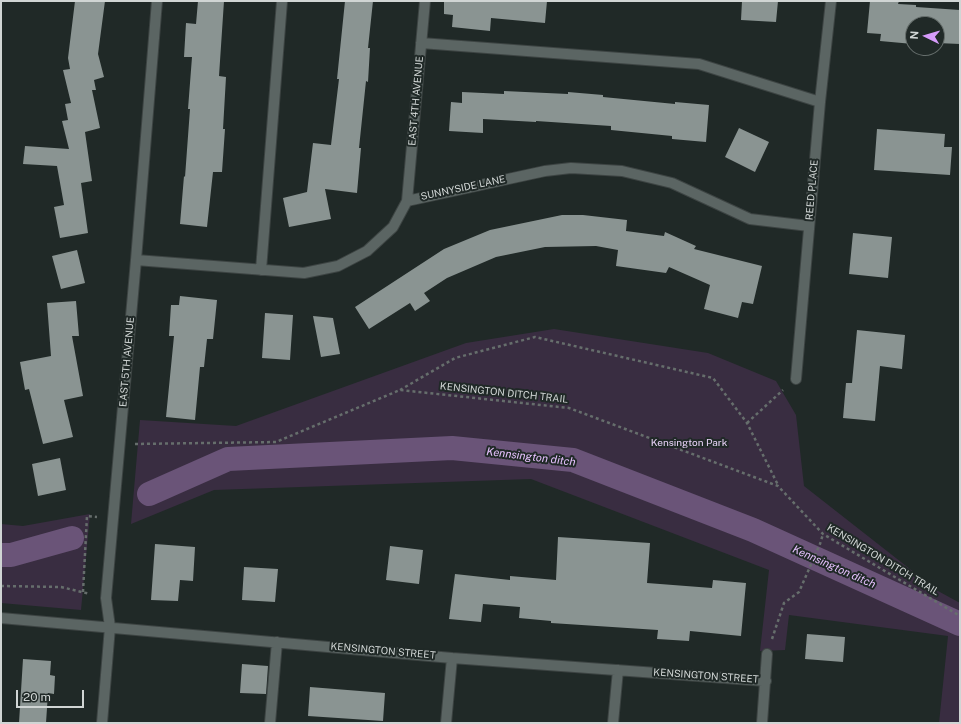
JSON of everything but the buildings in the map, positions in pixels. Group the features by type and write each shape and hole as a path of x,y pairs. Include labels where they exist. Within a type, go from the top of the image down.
{"street":[{"name":"EAST 5TH AVENUE","path":"102,723 110,627 106,598 157,1"},
{"path":"261,270 282,1"},
{"name":"EAST 4TH AVENUE","path":"407,200 424,1"},
{"name":"REED PLACE","path":"796,379 820,102 831,1"},
{"path":"421,43 699,64 820,102"},
{"name":"SUNNYSIDE LANE","path":"136,260 304,273 338,266 367,251 393,227 407,200 545,170 571,168 622,171 672,183 750,219 809,226"},
{"name":"KENSINGTON STREET","path":"1,618 452,658 766,681"},
{"path":"270,723 277,642"},
{"path":"762,723 767,654"},
{"path":"446,723 452,658"},
{"path":"614,723 618,670"}],"path":[{"path":"400,390 455,358 535,338 713,378 747,423 778,486"},
{"path":"747,423 796,379"},
{"name":"KENSINGTON DITCH TRAIL","path":"119,444 276,442 400,390 569,408 778,486 824,534 960,616"},
{"path":"767,654 784,603 799,592 824,534"},
{"path":"1,586 61,587 106,598"}],"green space":[{"name":"Kensington Park","path":"554,329 708,353 776,381 796,415 804,486 938,591 960,603 960,723 939,723 948,636 789,615 785,650 760,651 769,570 531,479 214,490 131,524 140,420 236,426 466,343"},
{"path":"90,514 81,610 1,603 1,524 23,526"}],"waterway":[{"name":"Kennsington ditch","path":"149,494 228,459 452,448 573,460 753,530 960,624"},
{"name":"Kennsington ditch","path":"1,555 11,555 72,538"}]}
